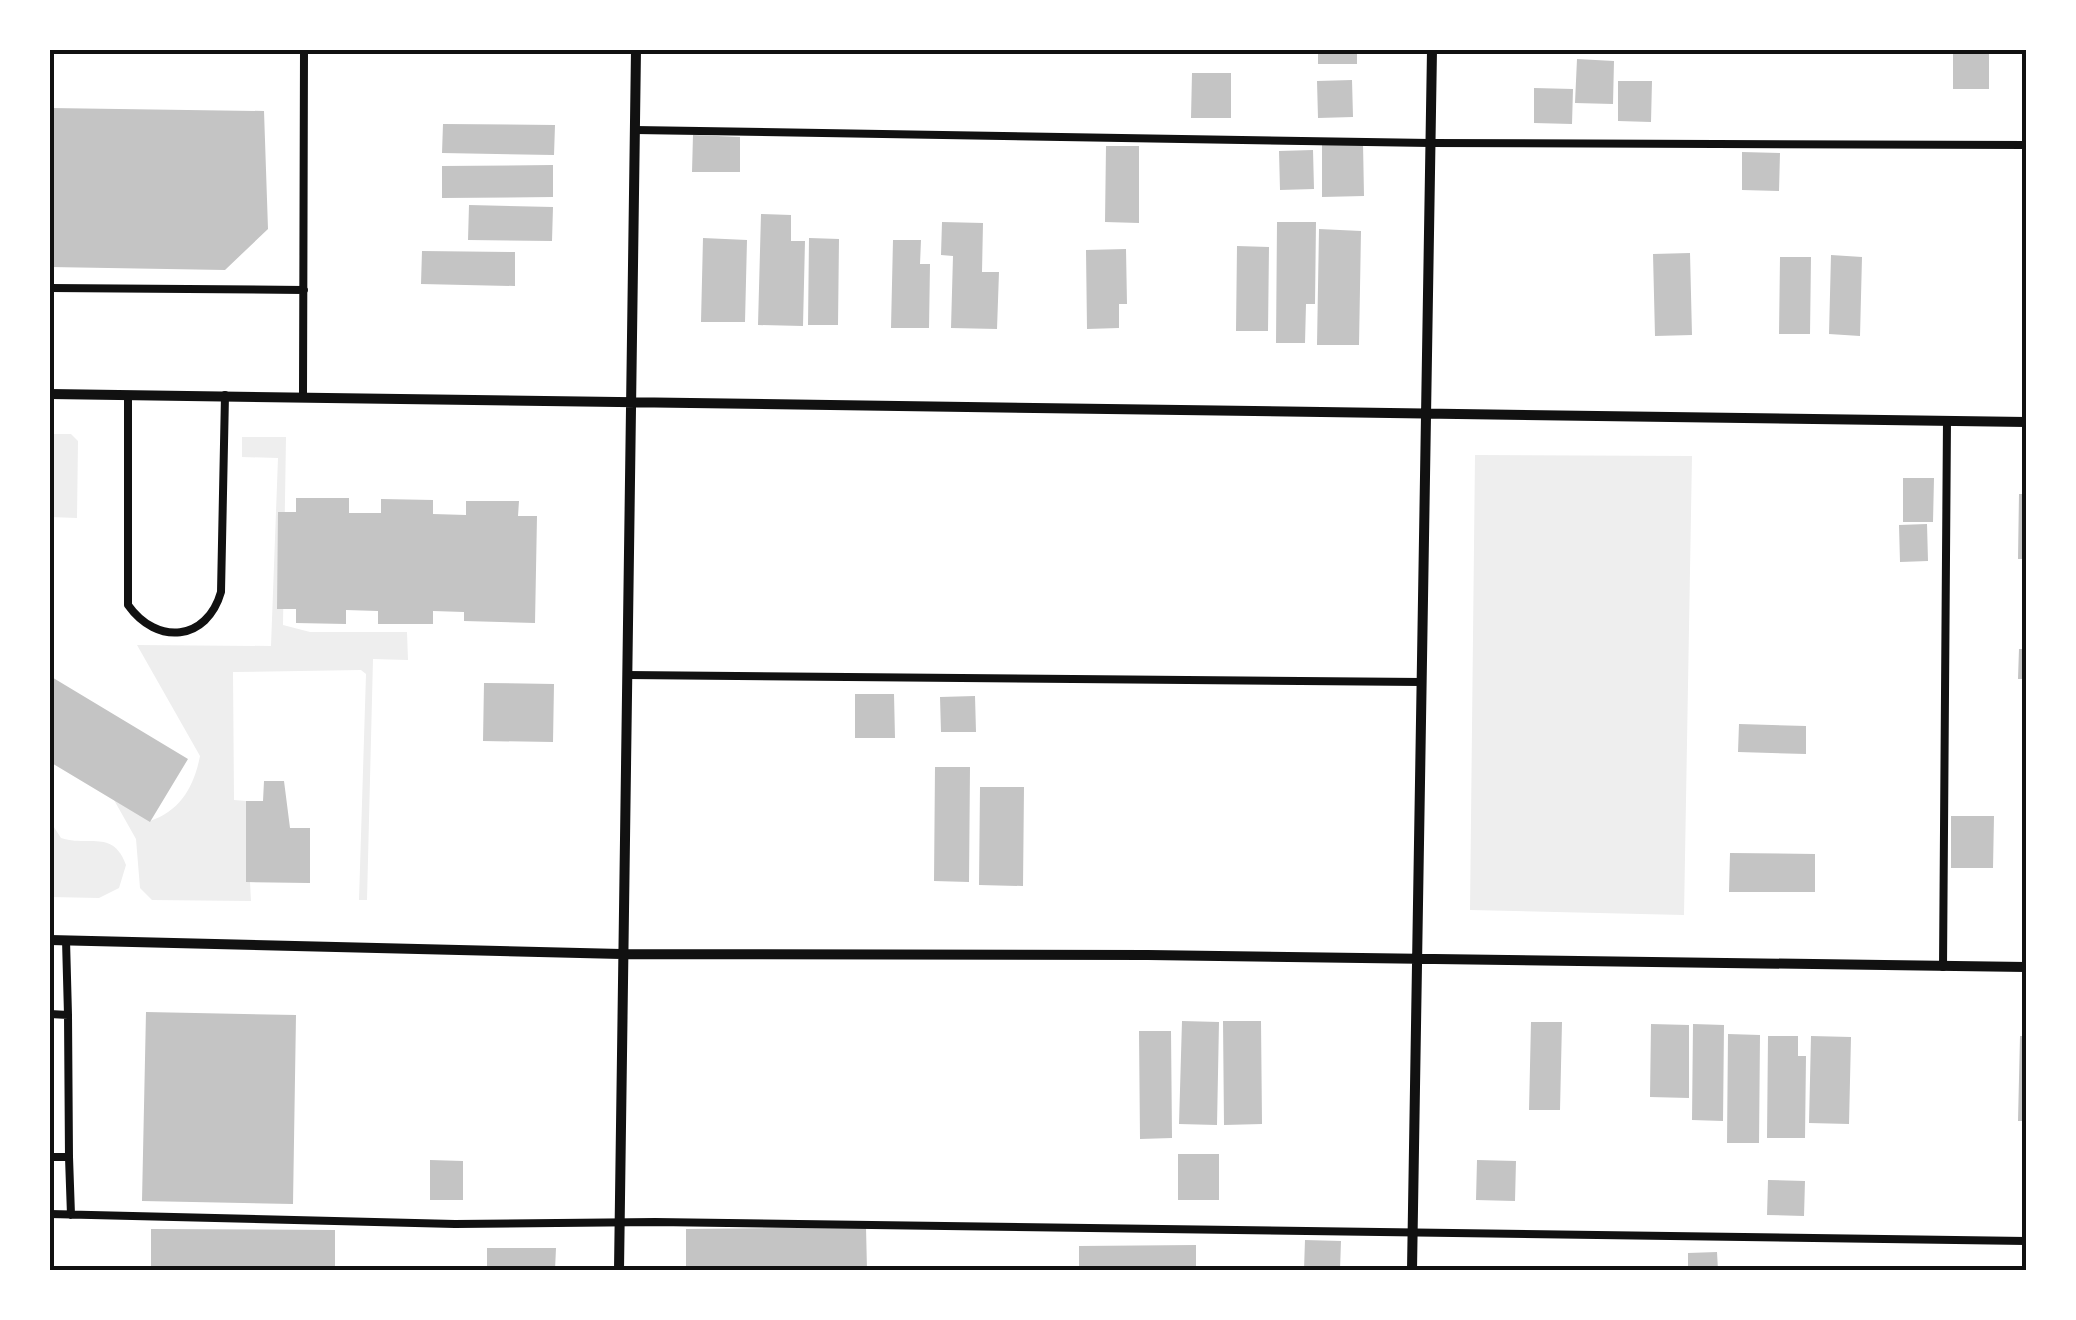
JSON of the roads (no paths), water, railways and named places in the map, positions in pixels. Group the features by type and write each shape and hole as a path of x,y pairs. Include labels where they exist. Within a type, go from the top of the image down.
{"street":[{"path":"619,1270 636,50"},
{"path":"1412,1270 1432,50"},
{"path":"50,394 2026,422"},
{"path":"50,940 621,954 1420,958 2026,967"}],"lane":[{"path":"303,396 304,50"},
{"path":"635,130 1430,143 2026,145"},
{"path":"50,288 304,290"},
{"path":"128,395 128,605 136,616 172,633 193,630 210,621 222,592 225,395"},
{"path":"1944,967 1947,420"},
{"path":"626,675 1422,682"},
{"path":"66,940 70,1215"},
{"path":"50,1014 68,1014"},
{"path":"50,1157 69,1158"},
{"path":"50,1214 2026,1241"}]}
